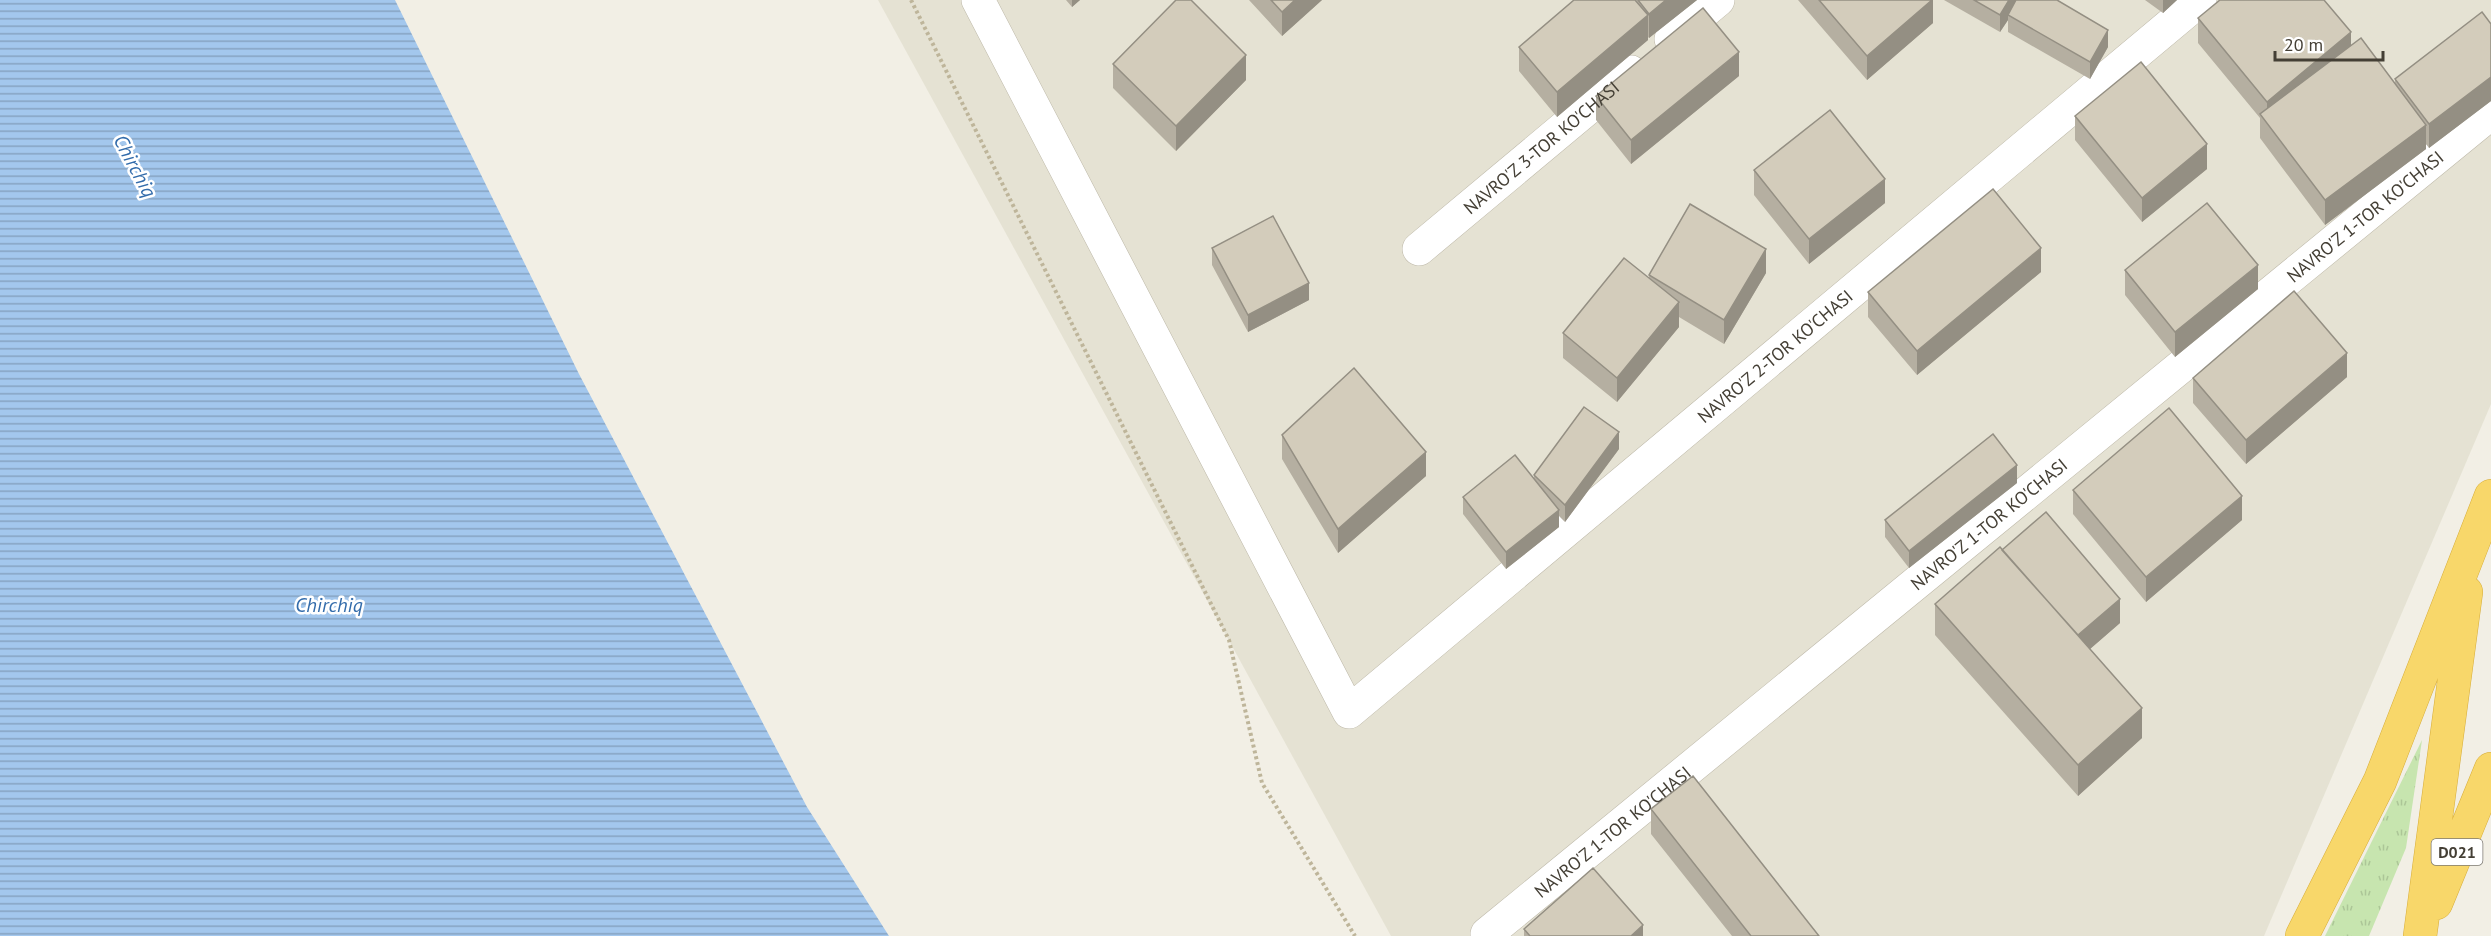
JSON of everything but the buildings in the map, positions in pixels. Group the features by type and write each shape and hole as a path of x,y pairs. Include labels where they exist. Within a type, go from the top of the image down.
{"highway":[{"path":"2302,936 2380,781 2491,496"},
{"path":"2422,936 2473,540"},
{"name":"D021","path":"2422,936 2491,769"}],"street":[{"name":"NAVRO'Z 2-TOR KO'CHASI","path":"978,0 1349,712 2200,0"},
{"name":"NAVRO'Z 3-TOR KO'CHASI","path":"1419,249 1718,0"},
{"name":"NAVRO'Z 1-TOR KO'CHASI","path":"1486,934 2491,113"}],"path":[{"path":"911,0 1229,640 1262,783 1355,936"}],"shaded area":[{"path":"878,0 2491,0 2491,404 2264,936 1391,936"}],"green space":[{"path":"2422,740 2406,848 2369,936 2325,936"}],"water":[{"name":"Chirchiq","path":"0,0 395,0 579,374 807,807 889,936 0,936"}]}
